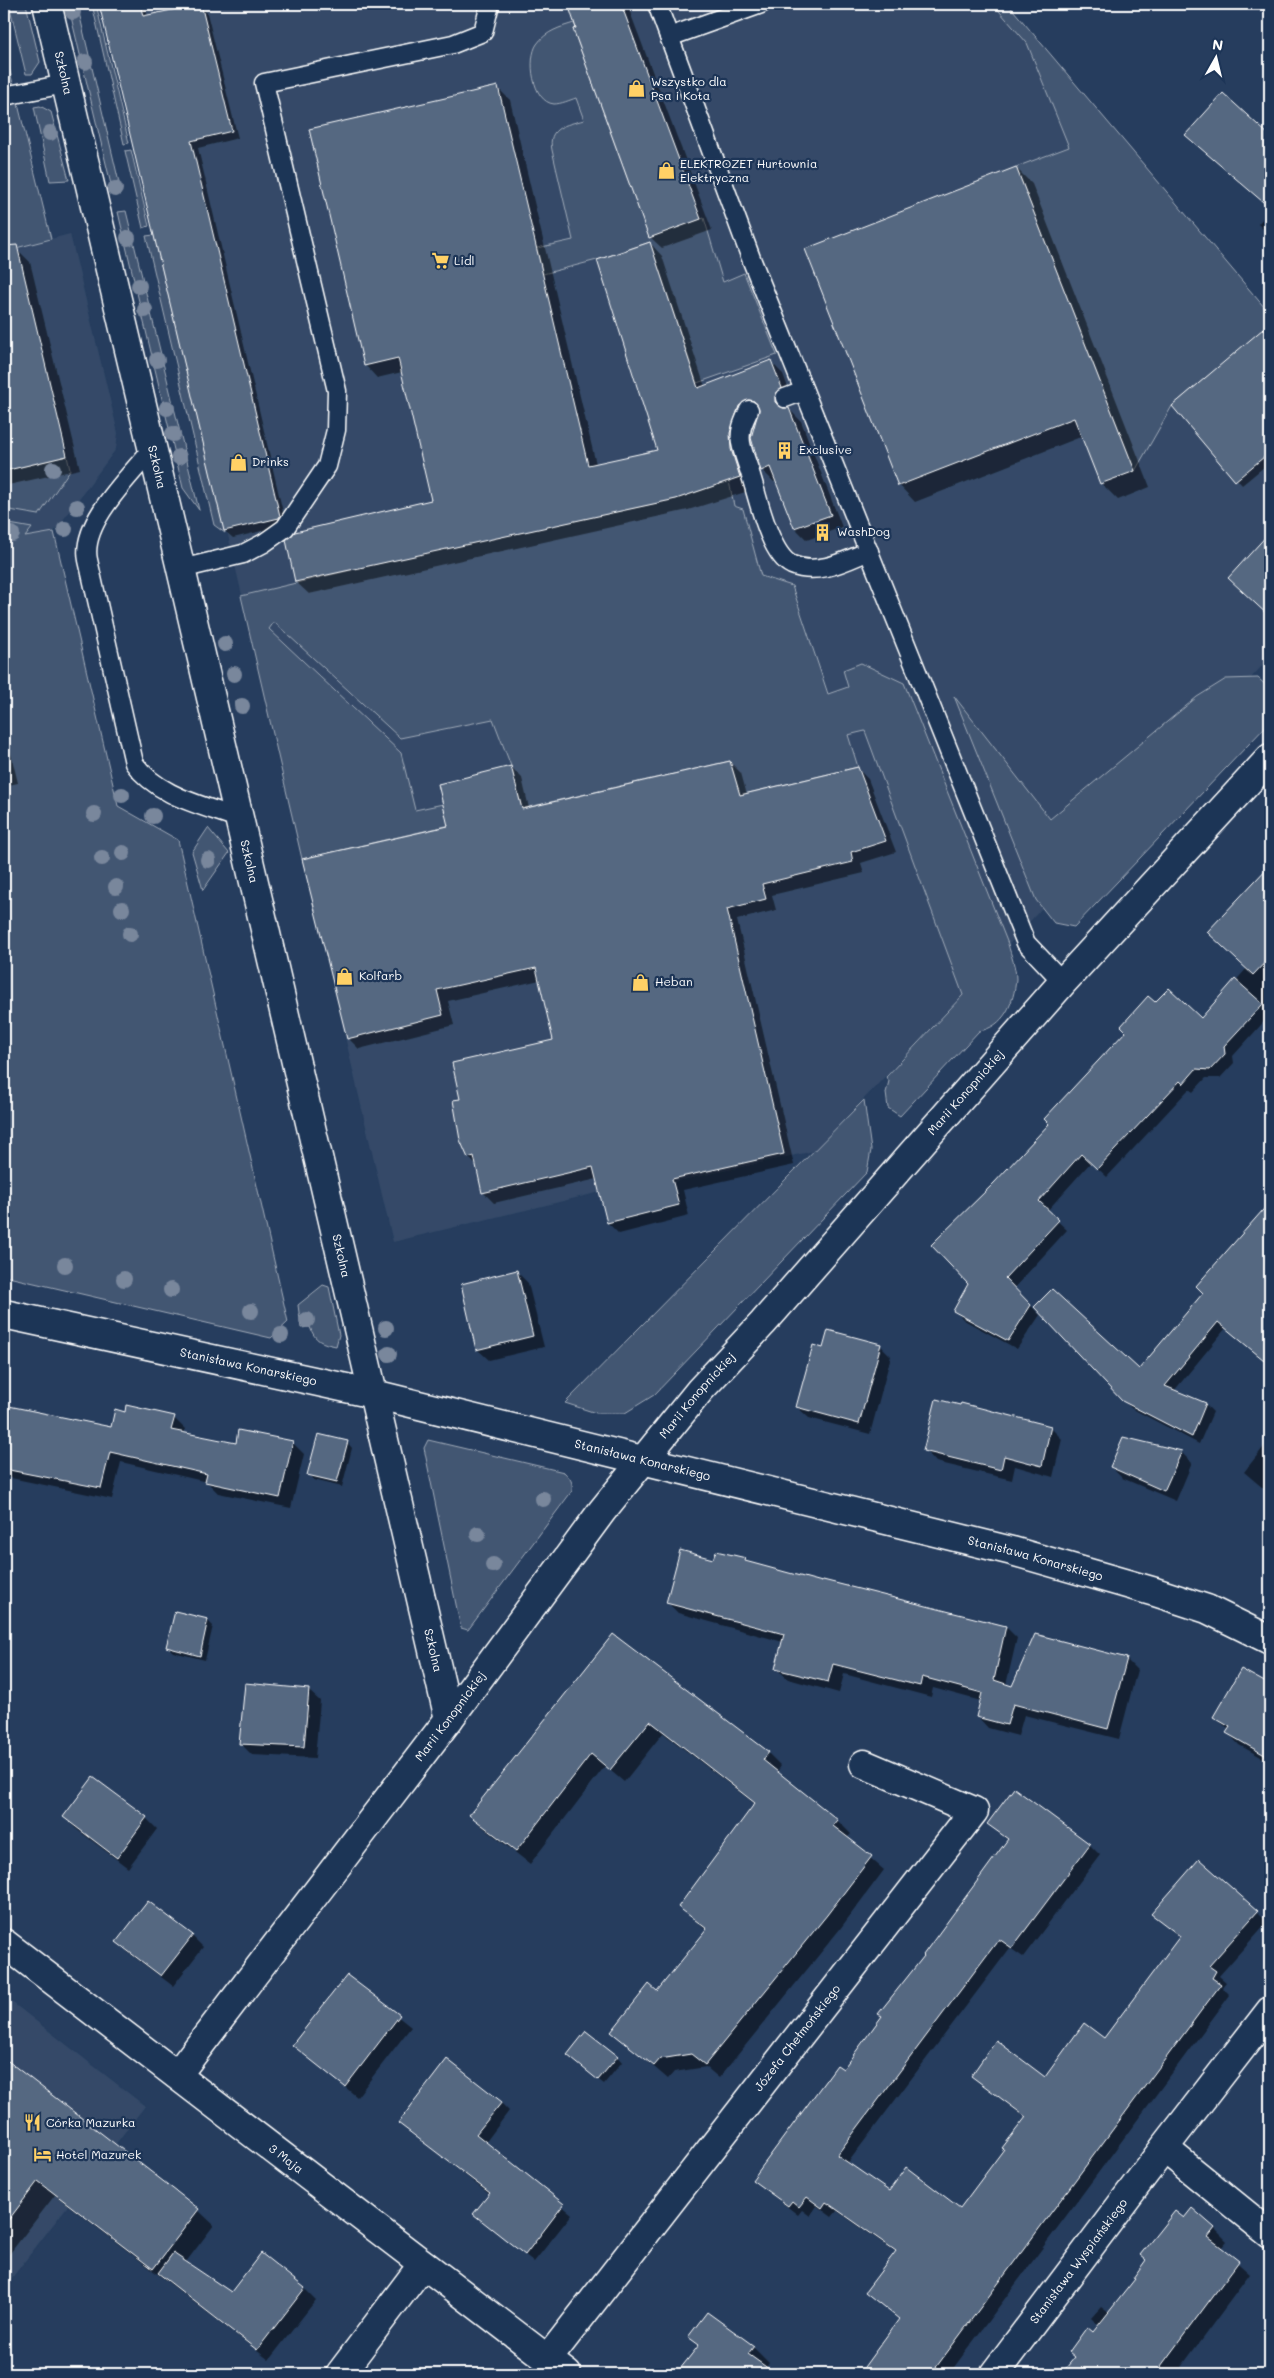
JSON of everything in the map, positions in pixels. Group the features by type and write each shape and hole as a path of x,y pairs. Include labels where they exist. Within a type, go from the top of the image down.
{"street":[{"name":"Szkolna","path":"47,4 153,448 449,1719"},
{"name":"Marii Konopnickiej","path":"177,2076 449,1719 602,1511 700,1390 763,1323 1063,982 1270,758"},
{"name":"Stanisława Konarskiego","path":"4,1314 374,1394 1012,1551 1206,1608 1270,1640"},
{"name":"Józefa Chełmońskiego","path":"557,2367 974,1811 864,1764"},
{"name":"3 Maja","path":"4,1943 557,2367"},
{"name":"Stanisława Wyspiańskiego","path":"994,2374 1270,2011"},
{"path":"1164,2148 1270,2234"},
{"path":"340,2374 423,2264"}],"lane":[{"path":"181,569 243,554 264,543 285,528 327,466 336,430 337,392 264,83 453,44 483,32 490,4"},
{"path":"657,4 752,261 1026,943 1063,982"},
{"path":"669,37 761,4"},
{"path":"4,96 66,84"},
{"path":"785,398 804,391"},
{"path":"749,410 741,425 741,443 770,535 781,556 790,564 820,569 869,552"},
{"path":"153,448 96,518 87,543 86,553 134,763 144,777 162,791 240,820"}],"shaded area":[{"path":"9,4 26,4 40,62 32,74 26,74"},
{"path":"68,4 77,4 121,191 113,193"},
{"path":"92,4 96,4 129,143 124,144"},
{"path":"99,4 1008,4 1270,314 1270,657 963,995 814,1151 674,1182 671,1175 393,1242 227,531"},
{"path":"993,4 1008,4 1270,314 1270,324 1172,406 1135,471 1016,167 1069,147 1027,43"},
{"path":"574,23 576,28 573,29 649,237 704,218 723,282 744,273 777,355 697,383 650,242 597,260 543,274 537,248 573,240 552,150 552,136 559,128 584,120 576,98 554,104 541,96 536,88 532,59 537,44 545,36 554,30"},
{"path":"4,47 51,239 4,251"},
{"path":"40,106 51,112 69,180 50,181 34,107"},
{"path":"131,150 149,226 143,228 125,151"},
{"path":"126,211 199,510 183,488 118,212"},
{"path":"70,234 118,433 116,449 54,532 4,541 4,251"},
{"path":"154,235 225,533 214,525 146,236"},
{"path":"67,456 70,470 39,515 4,509 4,471"},
{"path":"729,481 734,506 743,509 761,576 792,586 828,694 848,687 843,670 861,663 904,683 1008,944 1016,979 1013,997 1006,1012 995,1025 979,1031 900,1116 888,1108 886,1093 889,1081 886,1077 963,995 865,731 848,735 858,767 740,795 730,761 302,859 241,596 432,551 676,499","holes":["274,622 400,738 493,719 511,766 522,808 448,823 443,804 415,810 401,753 269,629"]},
{"path":"4,523 32,528 25,537 54,532 118,806 178,840 288,1322 271,1338 4,1276"},
{"path":"1258,678 1270,689 1270,722 1074,927 1054,923 1036,900 954,696 1050,819 1197,697 1226,679"},
{"path":"208,828 229,853 203,890 192,852"},
{"path":"864,1100 871,1150 867,1172 654,1395 625,1413 596,1413 565,1403"},
{"path":"323,1285 329,1287 339,1335 336,1346 319,1341 310,1327 301,1328 298,1305"},
{"path":"428,1440 564,1472 572,1483 572,1491 468,1630 461,1628 460,1624 424,1448"},
{"path":"4,1996 145,2106 4,2288"}],"building":[{"path":"99,4 140,4 143,16 201,4 232,131 191,141 279,518 224,531"},
{"path":"568,4 621,4 701,219 649,238 573,29 576,28"},
{"path":"498,86 588,465 657,450 597,260 650,242 698,388 771,360 782,388 775,396 775,402 783,408 789,408 831,515 794,528 770,467 761,471 751,438 759,409 754,401 748,400 739,406 730,433 731,449 740,477 676,499 295,582 286,540 295,532 431,500 398,358 364,366 309,129"},
{"path":"1223,93 1270,136 1270,208 1185,135"},
{"path":"1016,167 1135,471 1100,484 1074,418 898,486 805,249"},
{"path":"17,245 67,456 4,471 4,246"},
{"path":"1270,323 1270,452 1235,481 1172,406"},
{"path":"1270,532 1270,617 1228,578"},
{"name":"Heban","path":"730,761 740,795 858,767 886,841 851,852 853,862 762,884 766,899 727,909 784,1154 672,1179 679,1205 607,1223 593,1167 482,1193 474,1156 468,1158 460,1140 453,1100 460,1099 452,1063 553,1040 536,968 437,990 443,1015 347,1039 302,859 448,826 438,784 511,766 522,809"},
{"path":"1270,865 1270,957 1253,975 1207,932"},
{"path":"1235,979 1263,1004 1224,1046 1225,1054 1210,1070 1196,1069 1183,1084 1180,1081 1097,1169 1081,1154 1039,1201 1059,1220 1005,1278 1031,1305 1008,1341 953,1311 968,1284 931,1245 994,1183 1049,1124 1044,1119 1126,1031 1121,1026 1148,996 1155,1002 1169,988 1201,1018"},
{"path":"1270,1202 1270,1365 1218,1322 1165,1386 1206,1403 1192,1437 1122,1401 1034,1307 1052,1289 1139,1369 1203,1293 1196,1286"},
{"path":"517,1270 533,1336 476,1350 461,1284"},
{"path":"828,1330 881,1344 859,1424 796,1407 813,1345 823,1348"},
{"path":"936,1399 960,1405 961,1403 1051,1426 1042,1466 1004,1456 1001,1470 923,1451"},
{"path":"4,1405 111,1427 115,1409 125,1412 126,1405 175,1416 171,1430 236,1443 238,1430 293,1441 280,1498 205,1482 207,1474 110,1452 101,1488 4,1469"},
{"path":"318,1434 348,1441 337,1482 307,1475"},
{"path":"1123,1437 1182,1451 1164,1491 1110,1467"},
{"path":"680,1550 713,1559 716,1551 746,1558 745,1561 822,1582 823,1580 1006,1626 994,1680 1012,1686 1035,1634 1127,1658 1108,1729 1013,1704 1007,1725 976,1717 982,1693 922,1677 920,1686 833,1664 828,1682 775,1669 784,1634 666,1603"},
{"path":"175,1611 208,1619 200,1656 166,1647"},
{"path":"613,1634 769,1752 763,1760 838,1820 833,1826 872,1856 827,1915 705,2065 691,2054 660,2059 654,2066 611,2032 649,1984 657,1991 707,1929 678,1907 755,1803 650,1721 610,1770 591,1754 516,1851 469,1815"},
{"path":"1241,1669 1270,1685 1270,1758 1226,1733 1230,1727 1213,1717"},
{"path":"245,1683 309,1689 304,1747 239,1744"},
{"path":"93,1777 147,1817 117,1858 63,1817"},
{"path":"1014,1788 1090,1844 1012,1948 999,1939 837,2155 889,2191 906,2167 960,2208 1026,2117 971,2076 996,2040 1045,2077 1084,2023 1104,2038 1180,1936 1151,1914 1199,1859 1258,1911 1209,1966 1216,1971 1212,1978 1221,1984 931,2374 859,2374 899,2319 865,2292 896,2251 826,2202 822,2208 807,2197 799,2207 792,2201 788,2206 752,2180 837,2065 843,2069 882,2016 878,2014 924,1956 1008,1839 987,1824"},
{"path":"148,1901 193,1935 161,1976 116,1942"},
{"path":"347,1975 400,2015 345,2087 292,2045"},
{"path":"586,2031 618,2056 598,2080 567,2055"},
{"path":"4,2058 199,2209 153,2269 38,2181 4,2226"},
{"path":"447,2059 502,2102 476,2134 564,2204 525,2255 473,2214 490,2193 398,2123"},
{"path":"1192,2208 1215,2228 1208,2237 1239,2261 1155,2374 1061,2374 1075,2357 1069,2352 1087,2327 1093,2332 1135,2279 1133,2278 1146,2260 1140,2255 1175,2211 1184,2218"},
{"path":"173,2253 231,2292 261,2253 305,2288 257,2350 158,2273"},
{"path":"707,2312 754,2346 748,2354 776,2374 676,2374 699,2345 688,2337"}],"place":[{"name":"Wszystko dla Psa i Kota","path":"637,89"},
{"name":"ELEKTROZET Hurtownia Elektryczna","path":"666,171"},
{"name":"Lidl","path":"440,261"},
{"name":"Exclusive","path":"785,450"},
{"name":"Drinks","path":"238,462"},
{"name":"WashDog","path":"823,532"},
{"name":"Kolfarb","path":"345,976"},
{"name":"Heban","path":"641,982"},
{"name":"Córka Mazurka","path":"32,2123"},
{"name":"Hotel Mazurek","path":"42,2155"}]}
